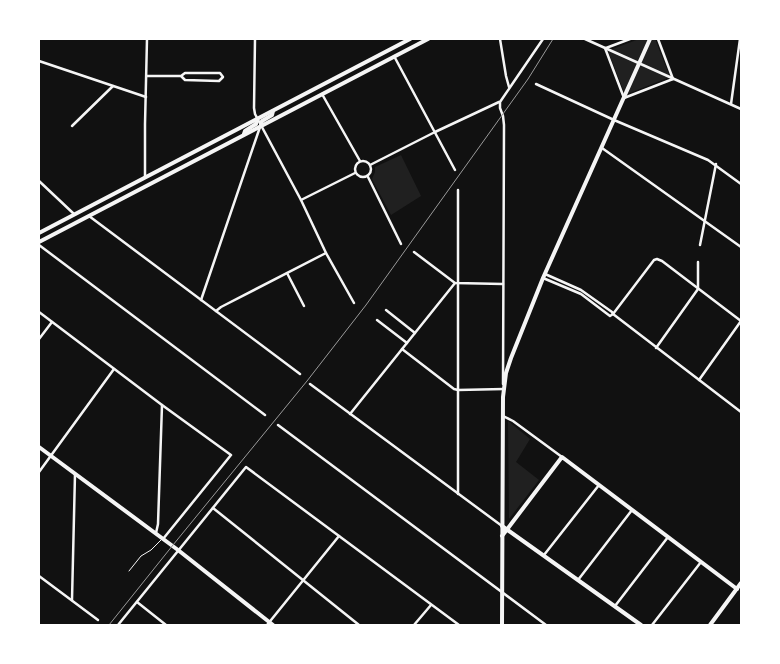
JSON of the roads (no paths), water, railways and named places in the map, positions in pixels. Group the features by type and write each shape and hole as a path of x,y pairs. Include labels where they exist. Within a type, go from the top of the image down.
{"main road":[{"path":"39,233 410,39"},
{"path":"394,56 393,52 396,48 414,39"},
{"path":"39,243 428,39"},
{"path":"502,625 503,416 506,373 544,276 650,39"},
{"path":"261,125 262,121 272,115 273,111"},
{"path":"244,134 245,131 256,124 257,119"},
{"path":"39,447 156,533 270,624"},
{"path":"502,536 562,457 737,589"},
{"path":"502,526 641,625"},
{"path":"710,625 741,583"}],"street":[{"path":"145,177 147,39"},
{"path":"256,39 255,114 301,200 326,253 354,303"},
{"path":"500,39 509,87"},
{"path":"402,349 451,387 458,390 504,390 504,125 500,102 543,39"},
{"path":"585,39 741,109"},
{"path":"605,48 630,39"},
{"path":"658,39 673,79"},
{"path":"731,104 740,39"},
{"path":"605,48 624,98 673,79"},
{"path":"394,56 455,170"},
{"path":"39,61 146,97"},
{"path":"147,76 220,73 223,77 219,81 184,80 181,76"},
{"path":"536,84 708,160 741,184"},
{"path":"72,126 113,86"},
{"path":"322,94 360,161"},
{"path":"370,165 500,102"},
{"path":"201,300 261,125"},
{"path":"602,148 741,247"},
{"path":"355,173 364,178 371,171 370,165 367,162 360,161"},
{"path":"355,173 355,166 360,161"},
{"path":"700,245 716,164"},
{"path":"301,200 355,173"},
{"path":"368,176 401,244"},
{"path":"39,181 74,214"},
{"path":"458,190 458,494"},
{"path":"88,216 300,374"},
{"path":"39,243 265,416"},
{"path":"414,252 457,283 503,284"},
{"path":"216,311 326,253"},
{"path":"613,314 654,260 657,259 662,260 741,321 698,380"},
{"path":"656,348 698,289 698,262"},
{"path":"287,273 304,306"},
{"path":"544,276 581,294 610,316 613,314 741,412"},
{"path":"350,414 457,283"},
{"path":"386,310 415,333"},
{"path":"39,312 230,454 163,539"},
{"path":"377,320 407,343"},
{"path":"39,339 52,322"},
{"path":"39,472 114,369"},
{"path":"310,384 502,526"},
{"path":"156,533 158,524 162,405"},
{"path":"503,416 513,421 562,457"},
{"path":"278,425 546,625"},
{"path":"118,625 246,467 459,625"},
{"path":"72,600 75,474"},
{"path":"544,556 599,485"},
{"path":"213,508 359,625"},
{"path":"578,580 632,510"},
{"path":"270,624 339,536"},
{"path":"615,606 668,537"},
{"path":"652,625 701,562"},
{"path":"39,576 98,620"},
{"path":"737,589 741,592"},
{"path":"137,602 166,625"},
{"path":"414,625 431,605"}],"lane":[{"path":"129,572 141,556 163,539"}],"railway":[{"path":"109,625 307,381 366,305 528,79 553,39"}]}
